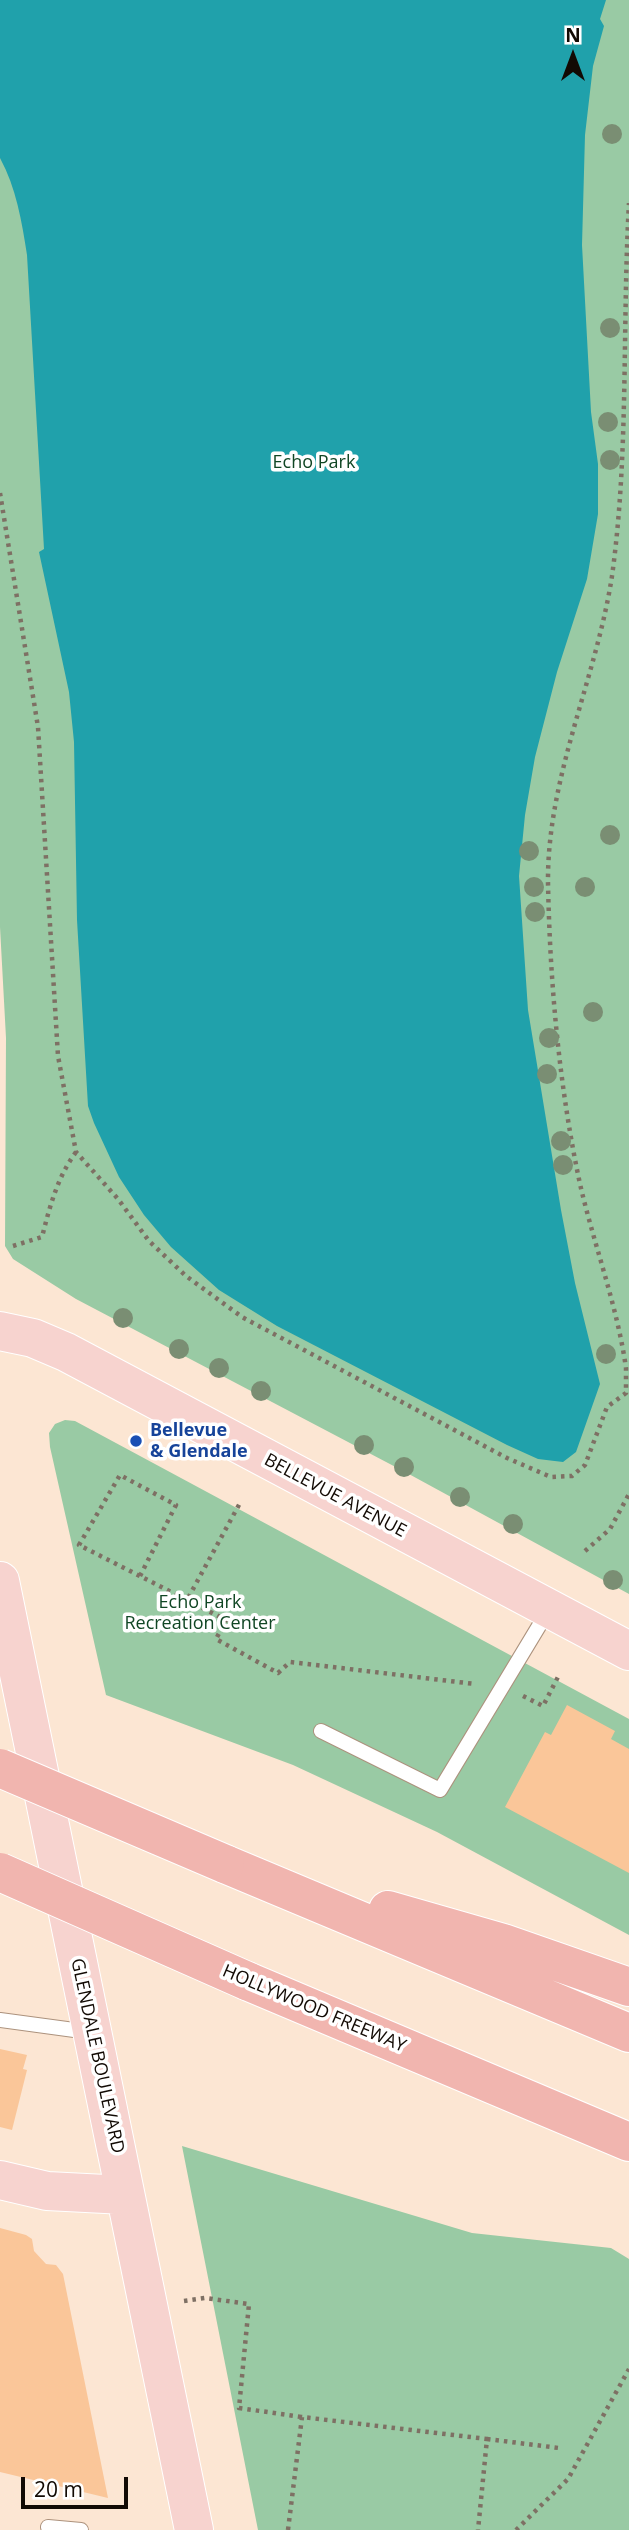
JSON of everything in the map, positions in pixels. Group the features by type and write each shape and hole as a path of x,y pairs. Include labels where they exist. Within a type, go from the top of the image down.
{"highway":[{"path":"0,1768 629,2033"},
{"path":"225,1864 503,1942 629,1987"},
{"name":"HOLLYWOOD FREEWAY","path":"0,1872 247,1981 629,2142"},
{"path":"0,1899 247,1981"}],"main road":[{"name":"BELLEVUE AVENUE","path":"0,1331 33,1338 66,1352 629,1651"},
{"name":"GLENDALE BOULEVARD","path":"0,1581 148,2307 187,2529"},
{"path":"0,2180 47,2191 125,2195"}],"lane":[{"path":"321,1731 440,1790 549,1610"},
{"path":"0,2021 92,2032"},
{"path":"49,2530 48,2527 81,2530"}],"path":[{"path":"0,493 38,727 58,1056 76,1152 118,1199 149,1241 186,1276 242,1317 507,1458 551,1477 572,1476 585,1465 607,1407 627,1393 624,1355 568,1122 561,1072 548,881 550,836 557,790 608,603 620,529 626,390 625,280 629,204"},
{"path":"13,1246 43,1237 57,1185 76,1152"},
{"path":"140,1576 176,1505 120,1475 79,1545 226,1620 216,1639 278,1674 290,1662 503,1687 543,1706 560,1674"},
{"path":"585,1551 610,1529 629,1494"},
{"path":"187,1600 240,1503"},
{"path":"148,2307 205,2298 249,2304 239,2408 559,2448"},
{"path":"516,2530 568,2479 629,2370"},
{"path":"288,2530 302,2417"},
{"path":"478,2530 487,2440"}],"green space":[{"name":"Echo Park","path":"0,0 629,0 629,1594 407,1473 76,1299 13,1259 5,1246 6,1038 0,927"},
{"name":"Echo Park Recreation Center","path":"65,1420 75,1421 629,1719 629,1935 437,1832 293,1765 106,1695 50,1447 49,1433 55,1424"},
{"path":"182,2146 472,2233 611,2248 629,2259 629,2530 258,2530"}],"water":[{"name":"Echo Park","path":"0,0 606,0 600,19 604,26 593,66 585,135 582,245 591,412 598,464 598,514 587,579 557,672 535,757 525,815 519,876 528,1010 575,1283 600,1384 576,1452 563,1462 538,1459 507,1445 277,1326 219,1290 171,1247 144,1215 119,1177 94,1123 88,1106 77,920 74,742 69,692 39,552 44,549 27,255 14,193 0,158"}],"building":[{"path":"567,1705 615,1731 611,1739 629,1749 629,1873 505,1807 545,1732 551,1735"},
{"path":"0,2049 27,2055 23,2069 27,2070 12,2130 0,2127"},
{"path":"0,2228 32,2239 34,2251 46,2264 56,2265 63,2274 108,2498 0,2472"}],"place":[{"name":"Bellevue & Glendale","path":"136,1441"}]}
